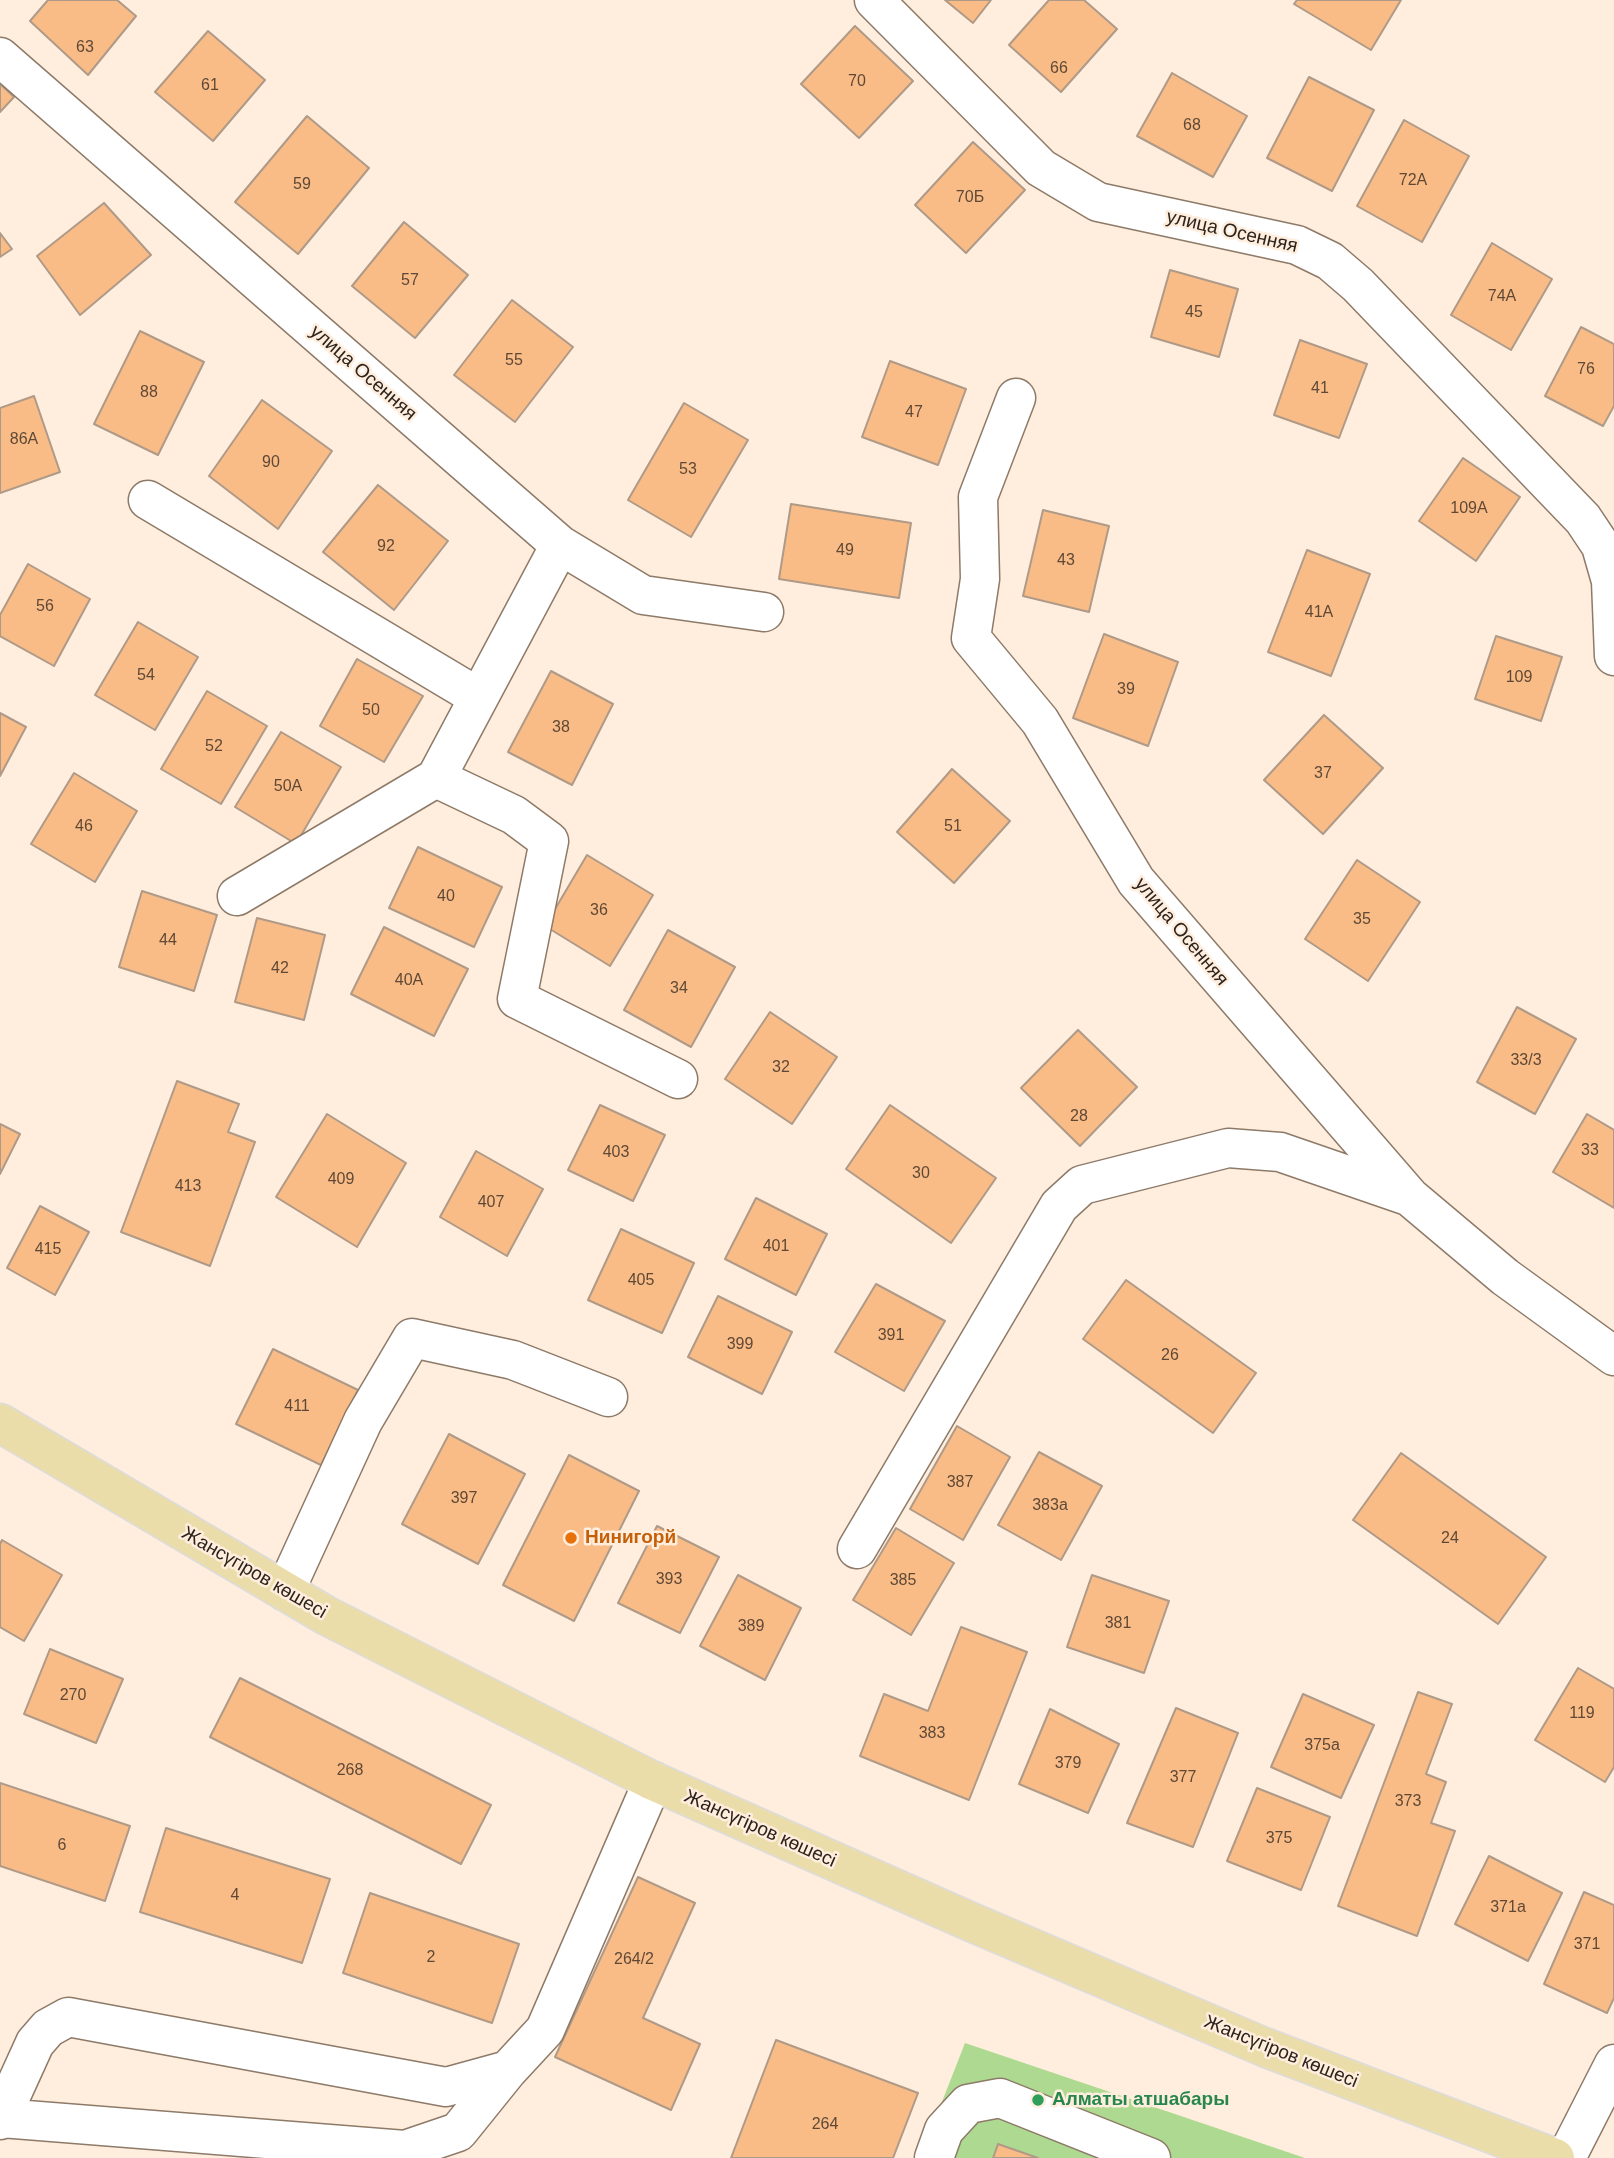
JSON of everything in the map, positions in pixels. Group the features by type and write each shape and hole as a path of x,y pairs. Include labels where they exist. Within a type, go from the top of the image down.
{"main road":[{"name":"Жансүгіров көшесі","path":"0,1424 327,1616 653,1781 971,1922 1264,2047 1555,2158"}],"street":[{"name":"улица Осенняя","path":"874,0 1041,168 1098,202 1297,245 1330,261 1358,285 1583,519 1601,546 1611,581 1614,656"},
{"name":"улица Осенняя","path":"0,57 561,545 643,595 764,612"},
{"name":"улица Осенняя","path":"1016,398 978,497 980,579 971,638 1040,721 1136,880 1410,1196 1505,1277 1614,1356"},
{"path":"148,500 478,697"},
{"path":"237,896 436,778 561,545"},
{"path":"436,778 514,815 550,841 517,999 678,1079"},
{"path":"857,1549 1059,1206 1082,1185 1228,1148 1280,1152 1410,1196"},
{"path":"285,1591 363,1421 411,1338 513,1360 608,1397"},
{"path":"508,2070 446,2087 68,2017 48,2028 35,2043 1,2119 405,2150 458,2132 508,2070 545,2030 653,1781"},
{"path":"1566,2158 1614,2064"},
{"path":"934,2158 944,2130 968,2104 1000,2098 1151,2158"}],"green space":[{"name":"Алматы атшабары","path":"965,2043 1305,2158 920,2158"}],"building":[{"path":"48,0 117,0 136,16 88,75 30,21"},
{"path":"945,0 991,0 973,23"},
{"path":"1049,0 1084,0 1117,29 1061,92 1009,45"},
{"path":"1297,0 1401,0 1371,50 1294,4"},
{"path":"855,26 913,81 859,138 801,84"},
{"path":"208,31 265,80 213,141 155,92"},
{"path":"1172,73 1247,116 1213,177 1137,136"},
{"path":"1309,77 1374,110 1332,191 1267,158"},
{"path":"0,84 14,97 0,112"},
{"path":"307,116 369,168 298,254 235,202"},
{"path":"1404,120 1469,156 1422,242 1357,206"},
{"path":"973,142 1025,190 966,253 915,205"},
{"path":"104,203 151,255 80,315 37,256"},
{"path":"404,222 468,275 415,338 352,286"},
{"path":"0,233 12,249 0,257"},
{"path":"1492,243 1552,279 1511,350 1451,315"},
{"path":"1170,270 1238,289 1219,357 1151,337"},
{"path":"512,300 573,347 515,422 454,375"},
{"path":"1581,327 1614,344 1614,406 1603,426 1545,396"},
{"path":"140,331 204,362 158,455 94,424"},
{"path":"1300,340 1367,364 1339,438 1274,415"},
{"path":"890,361 966,389 938,465 862,437"},
{"path":"34,396 60,472 0,493 0,408"},
{"path":"262,400 332,451 278,529 209,476"},
{"path":"684,403 748,440 691,537 628,500"},
{"path":"1463,458 1520,497 1476,561 1419,521"},
{"path":"378,485 448,541 394,610 323,552"},
{"path":"791,504 911,523 899,598 779,579"},
{"path":"1043,510 1109,526 1089,612 1023,596"},
{"path":"1307,550 1370,574 1331,676 1268,652"},
{"path":"28,564 90,599 54,666 0,636 0,615"},
{"path":"138,622 198,657 155,730 95,695"},
{"path":"1104,634 1178,662 1148,746 1073,718"},
{"path":"1496,636 1562,657 1541,721 1475,699"},
{"path":"357,659 423,696 384,762 320,726"},
{"path":"551,671 613,704 572,785 508,752"},
{"path":"207,691 267,726 221,804 161,769"},
{"path":"0,713 26,727 0,776"},
{"path":"1324,715 1383,768 1323,834 1264,780"},
{"path":"281,732 341,767 296,844 235,807"},
{"path":"952,769 1010,821 954,883 897,832"},
{"path":"74,773 137,811 95,882 31,844"},
{"path":"418,847 502,887 474,947 389,908"},
{"path":"587,855 653,895 610,966 545,926"},
{"path":"1357,860 1420,902 1368,981 1305,939"},
{"path":"142,891 217,915 194,991 119,967"},
{"path":"257,918 325,935 304,1020 235,1002"},
{"path":"384,927 468,969 434,1036 351,994"},
{"path":"668,930 735,967 691,1047 624,1010"},
{"path":"1517,1007 1576,1039 1535,1114 1477,1082"},
{"path":"770,1012 837,1057 792,1124 725,1079"},
{"path":"1078,1030 1137,1087 1080,1146 1021,1088"},
{"path":"177,1081 239,1104 228,1132 255,1142 210,1266 121,1232"},
{"path":"600,1105 665,1135 633,1201 568,1170"},
{"path":"890,1105 996,1178 951,1243 846,1169"},
{"path":"327,1114 406,1163 357,1247 276,1197"},
{"path":"1587,1114 1614,1130 1614,1208 1553,1172"},
{"path":"0,1124 20,1134 0,1174"},
{"path":"476,1151 543,1189 507,1256 440,1217"},
{"path":"756,1198 827,1234 796,1295 725,1259"},
{"path":"40,1206 89,1232 55,1295 7,1268"},
{"path":"621,1229 694,1263 662,1333 588,1300"},
{"path":"1126,1280 1256,1373 1213,1433 1083,1339"},
{"path":"876,1284 945,1321 904,1391 835,1352"},
{"path":"718,1296 792,1332 762,1394 688,1357"},
{"path":"273,1349 358,1390 321,1465 236,1424"},
{"path":"957,1426 1010,1457 963,1540 910,1509"},
{"path":"449,1434 525,1474 478,1564 402,1524"},
{"path":"1039,1452 1102,1486 1061,1560 998,1525"},
{"path":"1401,1453 1546,1557 1498,1624 1353,1520"},
{"name":"Нинигорй","path":"569,1455 639,1491 574,1621 503,1585"},
{"path":"657,1526 719,1557 680,1633 618,1603"},
{"path":"896,1528 954,1563 911,1635 853,1600"},
{"path":"2,1540 62,1575 24,1641 0,1627"},
{"path":"738,1575 801,1608 765,1680 700,1646"},
{"path":"1092,1575 1169,1601 1144,1673 1067,1647"},
{"path":"961,1627 1027,1652 969,1800 860,1756 884,1694 928,1711"},
{"path":"50,1649 123,1679 96,1743 24,1714"},
{"path":"1578,1668 1614,1689 1614,1767 1605,1782 1535,1740"},
{"path":"240,1678 491,1805 461,1864 210,1737"},
{"path":"1418,1692 1452,1704 1426,1774 1446,1782 1431,1823 1455,1831 1417,1936 1338,1906"},
{"path":"1303,1694 1374,1725 1341,1798 1271,1767"},
{"path":"1176,1708 1238,1733 1193,1847 1127,1823"},
{"path":"1050,1709 1119,1744 1088,1813 1019,1784"},
{"path":"0,1783 130,1826 105,1901 0,1866"},
{"path":"1257,1788 1330,1817 1301,1890 1227,1861"},
{"path":"166,1828 330,1879 302,1963 140,1912"},
{"path":"1489,1856 1562,1893 1528,1961 1455,1924"},
{"path":"638,1877 695,1903 643,2018 700,2044 671,2110 555,2057"},
{"path":"1584,1892 1614,1905 1614,1998 1607,2013 1544,1984"},
{"path":"370,1893 519,1944 492,2023 343,1973"},
{"path":"776,2040 918,2093 893,2158 731,2158"},
{"path":"998,2144 1038,2158 993,2158"}],"place":[{"name":"Нинигорй","path":"571,1538"},
{"name":"Алматы атшабары","path":"1038,2100"}]}
